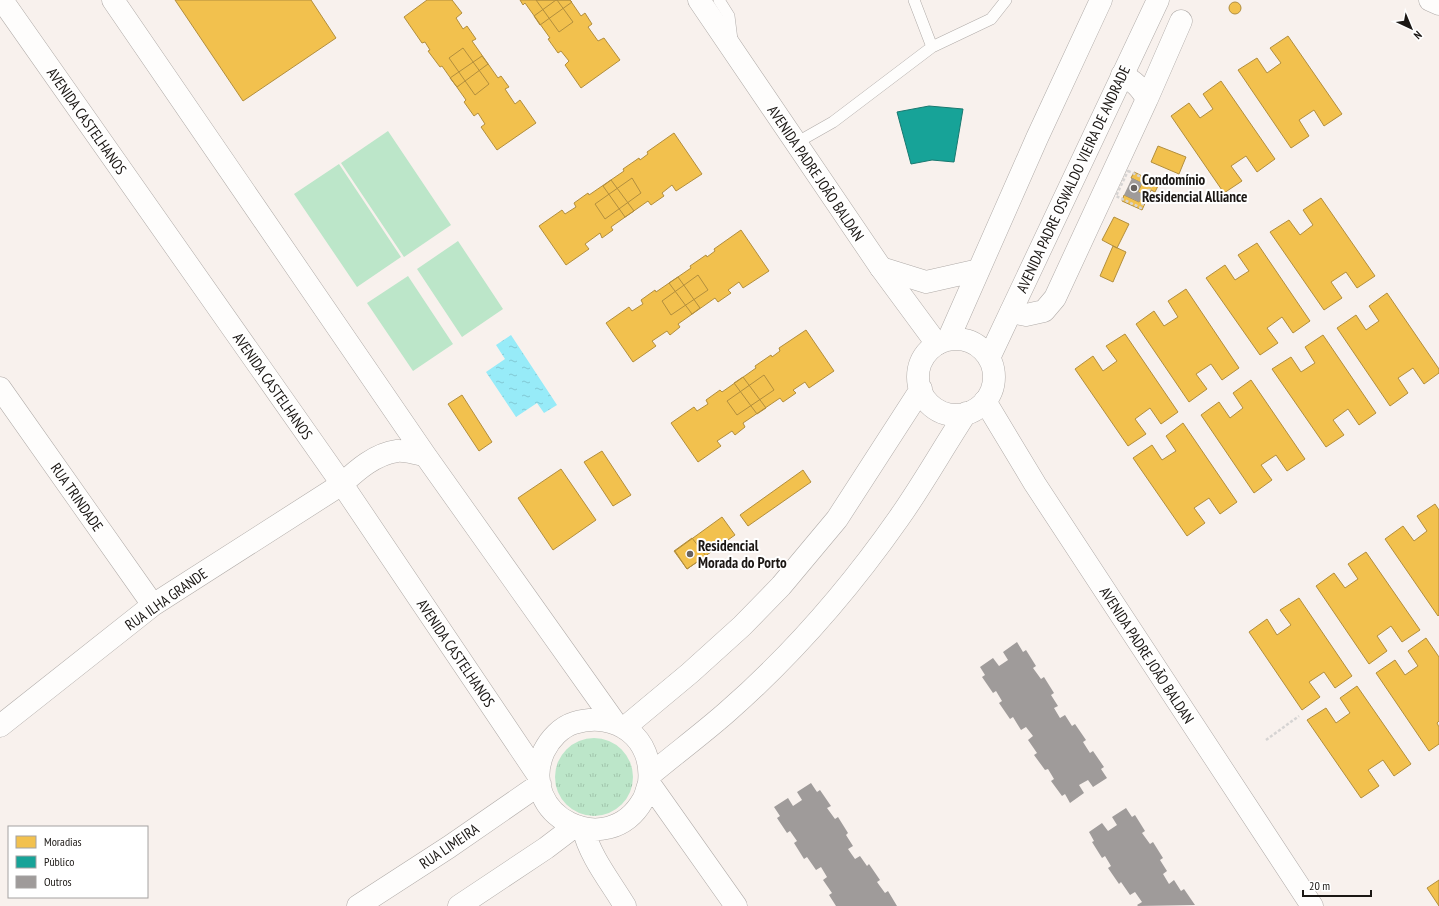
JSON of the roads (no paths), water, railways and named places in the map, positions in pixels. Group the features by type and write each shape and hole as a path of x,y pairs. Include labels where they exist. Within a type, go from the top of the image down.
{"street":[{"name":"AVENIDA CASTELHANOS","path":"2,0 342,484 539,780 541,792 549,807 560,818 579,827 591,830 607,828 621,822 633,813 643,799 649,779"},
{"path":"113,0 424,455 620,726"},
{"name":"AVENIDA PADRE JOÃO BALDAN","path":"699,0 881,268 942,342"},
{"path":"942,342 979,270 1037,138 1101,0"},
{"name":"AVENIDA PADRE OSWALDO VIEIRA DE ANDRADE","path":"989,358 1158,0"},
{"path":"1430,0 1439,4"},
{"path":"1011,312 1026,315 1044,311 1055,298 1147,99 1181,21"},
{"path":"1122,75 1134,82 1141,89 1147,99"},
{"path":"881,268 926,282 979,270"},
{"path":"958,339 967,340 982,349 989,358 994,371 993,387 985,401 979,406 966,413 947,413 931,405 925,397 921,389 919,379 923,359 929,351 942,342 958,339"},
{"name":"RUA TRINDADE","path":"0,388 153,605"},
{"path":"620,726 690,673 742,626 781,586 837,519 921,389"},
{"name":"AVENIDA PADRE JOÃO BALDAN","path":"985,401 1034,484 1312,906"},
{"path":"649,779 727,712 806,634 856,575 899,518 932,469 966,413"},
{"name":"RUA ILHA GRANDE","path":"0,726 153,605 342,484 363,466 385,454 398,451 424,455"},
{"path":"539,780 541,759 547,746 556,734 569,724 586,719 603,719 620,726 634,735 643,749 649,765 649,779 736,906"},
{"name":"RUA LIMEIRA","path":"358,906 449,847 539,780"},
{"path":"459,906 579,827 591,851 625,906"}],"lane":[{"path":"719,0 729,16 733,51"},
{"path":"914,0 932,47"},
{"path":"796,143 833,122 932,47 991,19 1006,0"}],"water":[{"path":"511,335 557,405 544,413 537,403 516,417 486,372 505,359 496,345"}],"place":[{"name":"Condomínio Residencial Alliance","path":"1134,188"},
{"name":"Residencial Morada do Porto","path":"690,554"}]}
